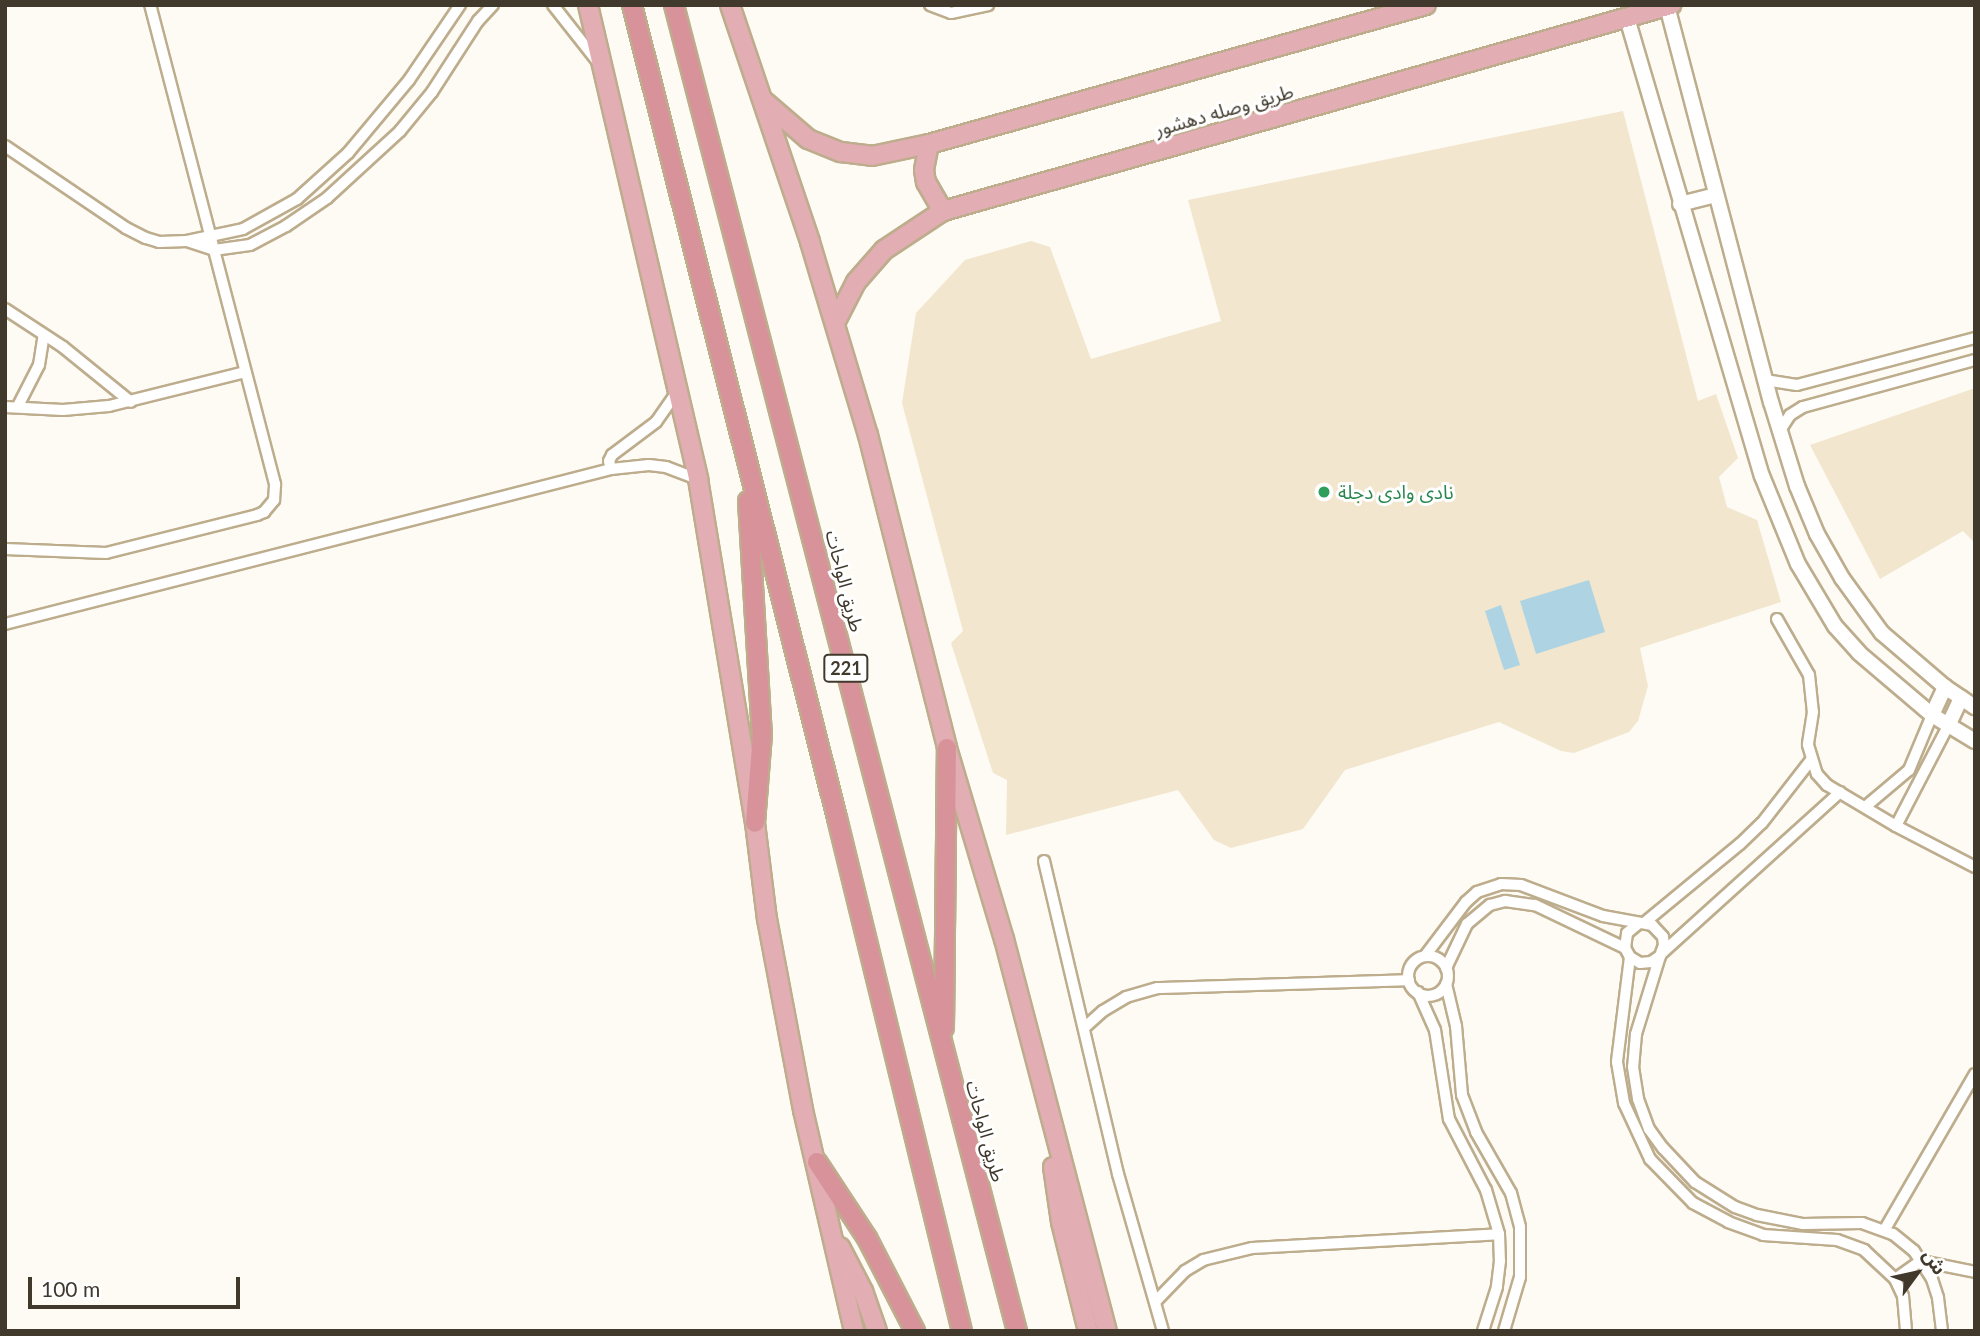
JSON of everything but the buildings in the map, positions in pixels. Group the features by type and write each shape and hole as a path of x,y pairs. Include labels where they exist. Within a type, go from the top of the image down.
{"highway":[{"name":"221","path":"632,5 837,818 962,1331"},
{"name":"طريق الواحات","path":"674,5 1017,1331"},
{"path":"746,459 762,734 755,823"},
{"path":"943,1052 947,748"},
{"path":"817,1162 867,1238 915,1331"}],"main road":[{"path":"588,5 698,479 755,823 767,919 803,1110 854,1331"},
{"path":"730,5 835,323 897,540 947,748 1004,939 1107,1331"},
{"path":"761,99 807,139 841,152 872,156 929,144 1426,5"},
{"name":"طريق وصله دهشور","path":"835,323 856,282 884,250 943,211 1669,6"},
{"path":"929,144 924,170 933,197 943,211"},
{"path":"1056,1144 1054,1183 1088,1331"},
{"path":"830,1228 863,1292 877,1331"}],"street":[{"path":"5,549 106,553 264,512 274,500 275,484 150,5"},
{"path":"187,242 243,229 316,185 348,153 409,80 460,5"},
{"path":"5,146 126,228 159,242 187,242 214,250 250,245 286,226 327,198 400,131 432,92 478,21 493,5"},
{"path":"553,5 604,69"},
{"path":"930,5 951,13 988,5"},
{"path":"1669,6 1715,195 1779,432 1807,510 1842,578 1882,634 1945,687 1975,707"},
{"path":"1627,18 1762,476 1798,564 1846,639 1873,666 1932,715 1975,741"},
{"path":"316,185 327,198"},
{"path":"1680,204 1715,195"},
{"path":"5,309 44,335 131,402"},
{"path":"18,406 39,365 44,335"},
{"path":"1765,380 1797,385 1975,338"},
{"path":"1779,432 1790,415 1803,407 1975,360"},
{"path":"5,407 63,410 131,402 246,372"},
{"path":"611,469 609,461 612,454 656,422 679,390"},
{"path":"5,624 611,469 657,466 698,479"},
{"path":"1777,619 1809,675 1813,712 1808,745 1811,760 1827,785 1896,826 1975,867"},
{"path":"1865,807 1909,770 1945,687"},
{"path":"1896,826 1961,698"},
{"path":"1811,760 1762,823 1740,844 1627,933 1617,1062 1630,1123 1650,1159 1677,1190 1710,1214 1763,1235 1823,1238 1851,1244 1876,1258 1895,1279 1903,1296 1906,1331"},
{"path":"1504,1331 1520,1277 1522,1244 1517,1210 1503,1176 1476,1132 1462,1095 1456,1026 1446,984 1446,968 1467,924 1490,905 1505,901 1535,905 1627,952 1640,963 1651,962 1840,792"},
{"path":"1044,861 1118,1174 1163,1331"},
{"path":"1409,980 1414,962 1425,956 1466,902 1477,892 1501,884 1521,885 1572,906 1659,929 1664,945 1636,1034 1633,1066 1638,1099 1649,1129 1678,1166 1695,1182 1735,1206 1780,1221 1863,1223 1885,1229 1904,1242 1921,1261 1938,1298 1942,1331"},
{"path":"1425,956 1438,958 1446,968"},
{"path":"1084,1028 1103,1011 1126,998 1158,988 1409,980"},
{"path":"1409,980 1418,992 1435,1030 1444,1095 1455,1134 1486,1190 1499,1234 1497,1287 1483,1331"},
{"path":"1418,992 1434,994 1446,984"},
{"path":"1885,1229 1975,1074"},
{"path":"1444,1095 1462,1095"},
{"path":"1728,1222 1735,1217 1735,1206"},
{"path":"1155,1302 1185,1270 1203,1260 1252,1248 1499,1234"},
{"path":"1895,1279 1921,1261 1975,1272"}],"shaded area":[{"name":"نادى وادى دجلة","path":"1623,111 1698,401 1716,394 1738,458 1719,477 1727,507 1757,520 1781,602 1640,648 1648,686 1638,721 1629,732 1574,753 1561,751 1499,722 1345,770 1303,829 1231,848 1214,840 1178,790 1006,835 1007,780 993,773 951,643 963,631 902,403 916,313 965,260 1031,241 1050,247 1091,359 1221,321 1188,200"},
{"path":"1975,388 1975,543 1963,531 1880,579 1810,445"}],"water":[{"path":"1589,580 1605,632 1536,654 1520,601"},
{"path":"1501,605 1520,665 1504,670 1485,611"}],"place":[{"name":"نادى وادى دجلة","path":"1324,492"}]}
